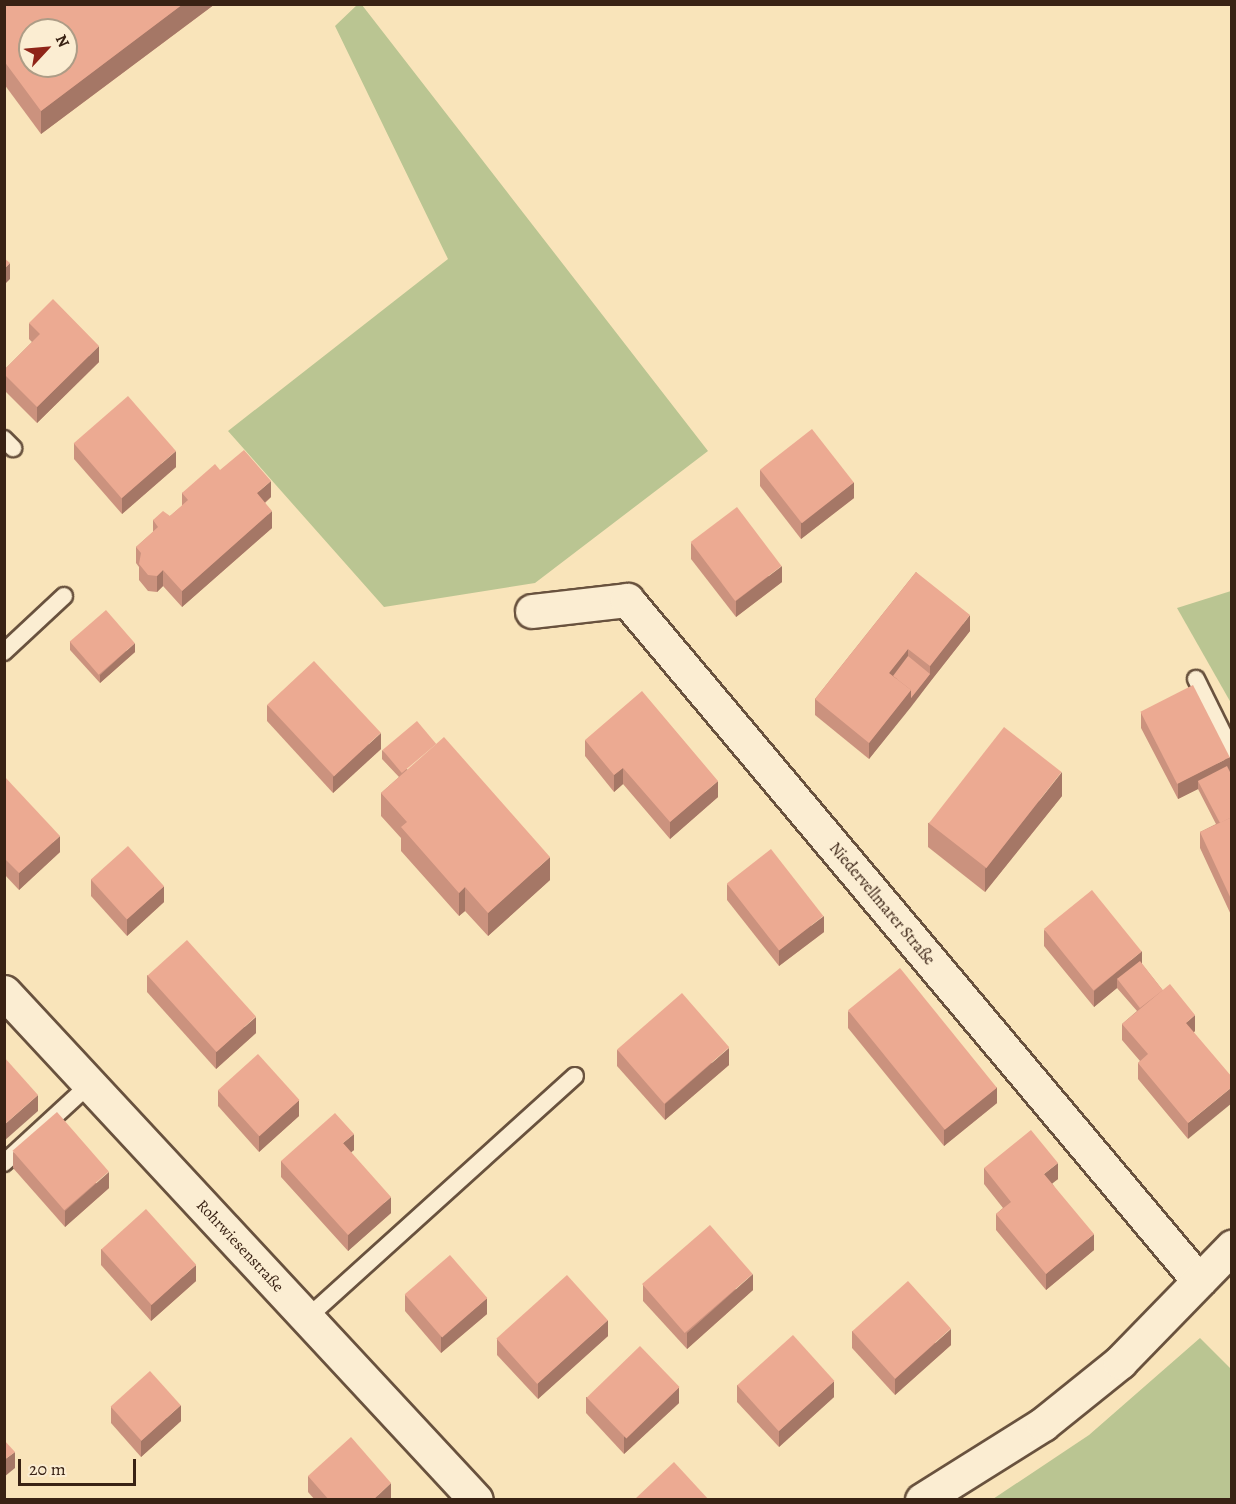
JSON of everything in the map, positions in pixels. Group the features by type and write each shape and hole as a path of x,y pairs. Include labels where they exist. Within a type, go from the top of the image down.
{"street":[{"name":"Niedervellmarer Straße","path":"532,611 627,600 1199,1281"},
{"name":"Rohrwiesenstraße","path":"4,992 476,1500"},
{"path":"921,1500 1043,1424 1120,1362 1232,1247"}],"lane":[{"path":"4,652 64,596"},
{"path":"1196,679 1232,752"},
{"path":"307,1318 575,1076"},
{"path":"4,1163 90,1084"}],"green space":[{"path":"357,5 362,5 708,451 535,583 384,607 228,431 448,259 335,26"},
{"path":"1232,591 1231,703 1177,608"},
{"path":"1200,1338 1231,1369 1231,1499 993,1499 1089,1435"}],"building":[{"path":"4,4 183,4 41,111 4,61"},
{"path":"4,258 10,263 4,269"},
{"path":"53,299 99,346 37,407 4,374 4,370 40,334 29,323"},
{"path":"128,396 176,451 122,498 74,443"},
{"path":"812,429 854,483 802,523 760,470"},
{"path":"244,450 271,481 257,493 272,511 182,591 163,570 157,576 148,575 139,564 141,553 136,547 158,527 153,520 163,511 170,516 188,500 182,493 215,464 220,470"},
{"path":"737,507 782,566 735,601 691,542"},
{"path":"916,572 970,615 930,666 908,649 889,673 911,690 869,743 815,699"},
{"path":"106,610 135,643 99,675 70,641"},
{"path":"908,656 930,674 911,698 911,690 893,676"},
{"path":"314,661 381,733 334,776 267,705"},
{"path":"1193,685 1230,757 1177,784 1140,712"},
{"path":"642,691 718,781 670,822 623,768 614,775 585,740"},
{"path":"417,721 436,744 402,773 383,750"},
{"path":"1004,727 1062,772 986,868 929,823"},
{"path":"444,737 550,857 488,913 465,887 459,893 401,827 407,822 381,793"},
{"path":"1227,766 1232,776 1232,817 1220,823 1198,781"},
{"path":"4,776 60,836 19,873 4,858"},
{"path":"1232,817 1232,901 1200,832"},
{"path":"128,846 164,886 127,920 91,879"},
{"path":"771,849 823,916 779,950 727,883"},
{"path":"1092,890 1142,951 1094,990 1044,929"},
{"path":"187,940 256,1017 217,1052 148,975"},
{"path":"1140,961 1163,990 1140,1008 1117,979"},
{"path":"900,968 997,1088 945,1130 848,1010"},
{"path":"1170,984 1195,1015 1186,1023 1232,1077 1232,1087 1188,1123 1138,1063 1148,1054 1122,1024"},
{"path":"682,993 729,1047 664,1104 617,1049"},
{"path":"258,1054 299,1100 259,1136 218,1090"},
{"path":"4,1057 38,1095 4,1125"},
{"path":"57,1112 109,1172 64,1210 12,1151"},
{"path":"335,1113 354,1134 343,1143 391,1197 348,1235 281,1161"},
{"path":"1031,1130 1058,1163 1044,1174 1094,1234 1046,1274 996,1214 1011,1202 984,1168"},
{"path":"146,1209 196,1265 152,1305 101,1249"},
{"path":"710,1225 753,1274 685,1333 642,1284"},
{"path":"450,1255 487,1298 442,1337 405,1294"},
{"path":"567,1275 608,1320 537,1384 496,1339"},
{"path":"908,1281 951,1329 895,1379 852,1331"},
{"path":"793,1335 834,1381 779,1431 737,1385"},
{"path":"640,1346 680,1387 626,1438 587,1397"},
{"path":"150,1371 181,1405 141,1441 111,1406"},
{"path":"351,1437 391,1483 373,1500 329,1500 308,1476"},
{"path":"4,1440 15,1452 4,1460"},
{"path":"674,1462 709,1500 635,1499"}]}
